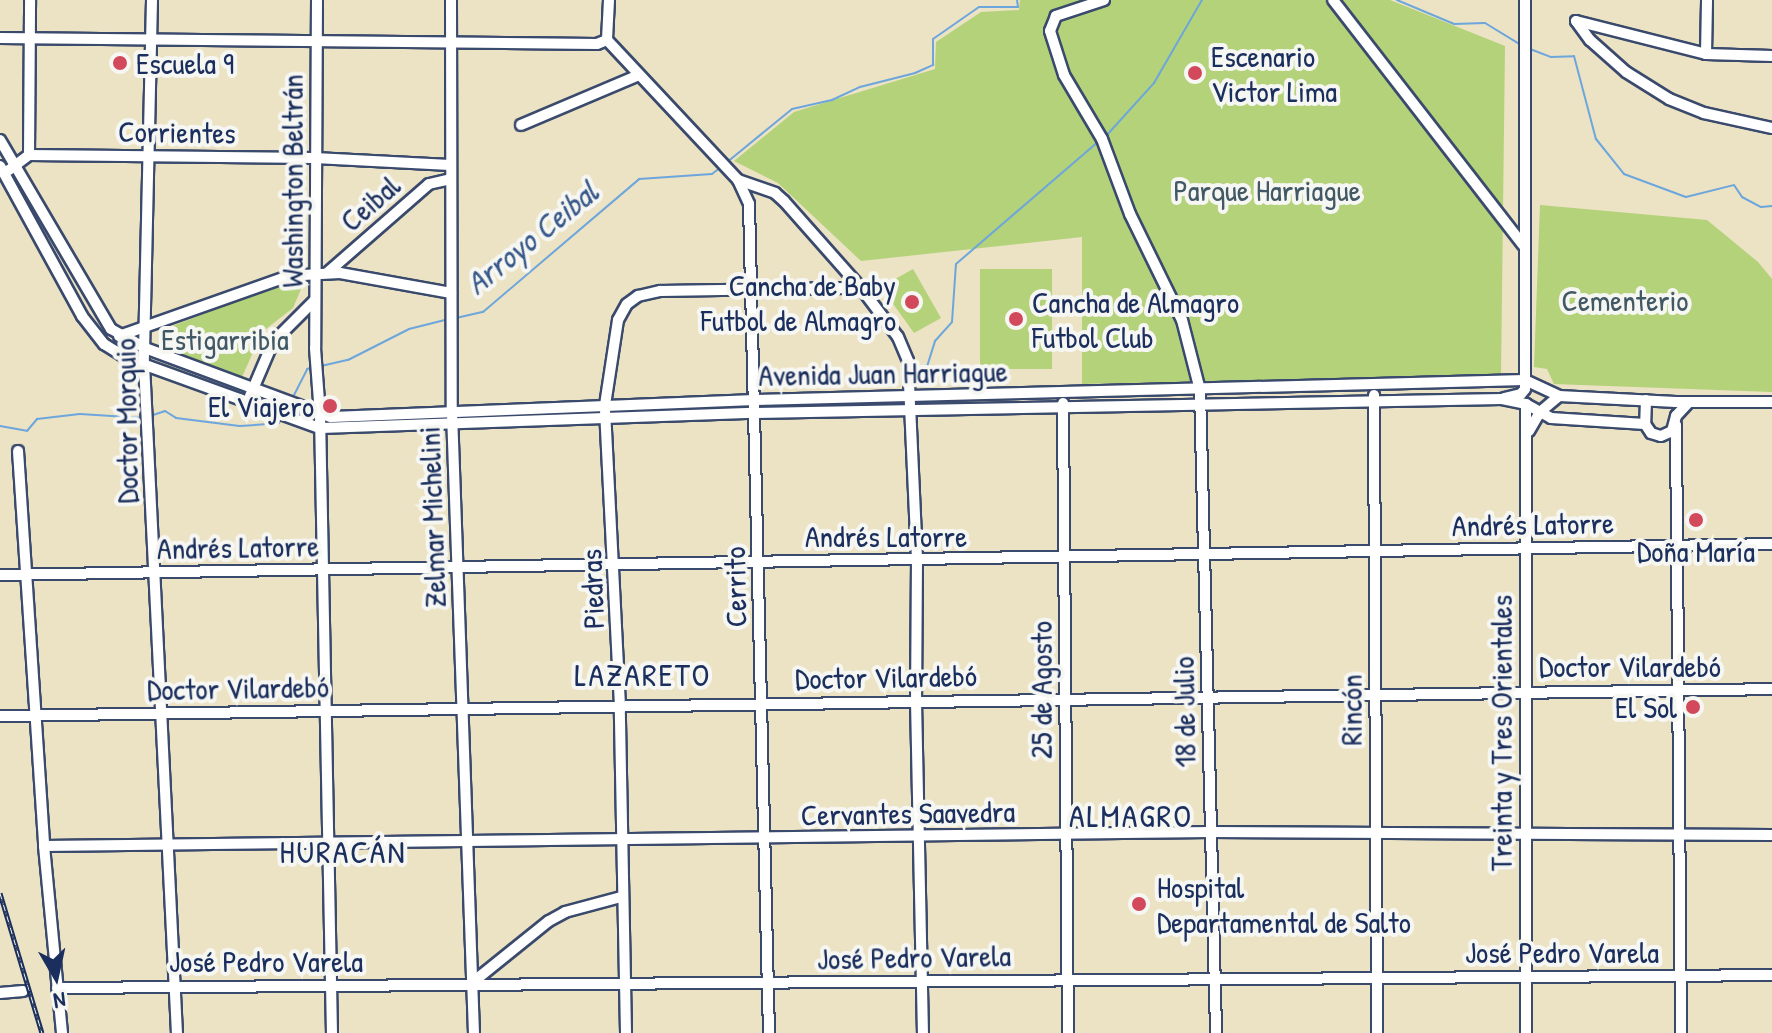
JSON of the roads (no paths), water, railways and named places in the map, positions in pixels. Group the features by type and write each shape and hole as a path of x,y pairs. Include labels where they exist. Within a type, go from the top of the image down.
{"street":[{"path":"2,170 15,167 29,155 30,0"},
{"name":"Doctor Morquio","path":"152,0 144,364 177,1033"},
{"name":"Washington Beltrán","path":"317,0 315,158 321,274 315,300 315,348 324,569 332,1033"},
{"name":"Zelmar Michelini","path":"451,0 452,413 474,1033"},
{"path":"521,125 556,114 639,75 607,40 609,0"},
{"name":"18 de Julio","path":"1104,0 1056,16 1050,31 1051,44 1064,75 1102,139 1130,214 1182,320 1200,390 1216,1033"},
{"path":"1333,0 1523,245"},
{"path":"1502,399 1524,392 1519,380 1525,0"},
{"path":"1706,54 1707,0"},
{"path":"1772,56 1706,54 1576,21 1590,40 1626,72 1669,99 1704,113 1772,128"},
{"path":"0,38 597,44 607,40"},
{"name":"Cerrito","path":"639,75 734,177 749,204 754,289 762,840 769,1033"},
{"path":"0,140 95,308 119,336 286,277 321,274 360,276 451,293"},
{"name":"Corrientes","path":"29,155 315,158 450,165"},
{"name":"Avenida Juan Harriague","path":"2,170 92,332 113,351 319,428 756,413 1502,399 1526,404 1551,418 1645,424"},
{"path":"734,177 775,193 861,288 898,337 908,361 913,397 917,560 916,701 923,1033"},
{"name":"Ceibal","path":"321,274 429,184 450,179"},
{"path":"754,289 861,288"},
{"name":"Piedras","path":"626,1033 621,897 620,706 609,419 605,405 618,320 627,304 638,296 660,291 754,289"},
{"path":"247,403 273,342 315,300"},
{"name":"Avenida Juan Harriague","path":"119,336 320,415 1519,380 1559,396 1672,402 1772,402"},
{"name":"Rincón","path":"1374,386 1377,1033"},
{"name":"25 de Agosto","path":"1063,394 1068,1033"},
{"name":"Treinta y Tres Orientales","path":"1528,433 1540,412 1559,396"},
{"path":"1646,400 1645,424 1651,433 1661,436 1672,431 1689,402"},
{"path":"1672,402 1676,421 1681,1033"},
{"name":"Treinta y Tres Orientales","path":"1526,404 1523,691 1526,1033"},
{"path":"18,451 29,575 44,846 62,1033"},
{"name":"Andrés Latorre","path":"0,575 1772,544"},
{"name":"Doctor Vilardebó","path":"0,716 1066,697 1207,698 1772,689"},
{"name":"Cervantes Saavedra","path":"44,846 762,840 1211,832 1772,835"},
{"path":"472,983 549,921 565,912 621,897"},
{"name":"José Pedro Varela","path":"57,988 1772,975"},
{"path":"1,989 23,991"}],"waterway":[{"name":"Arroyo Ceibal","path":"726,163 792,109 832,100 860,87 915,73 933,65 933,39 979,7 1018,7 1017,0"},
{"path":"1106,136 1154,83 1202,0"},
{"name":"Arroyo Ceibal","path":"1397,0 1454,24 1485,23 1521,45"},
{"name":"Arroyo Ceibal","path":"1530,49 1551,57 1574,56 1596,139 1624,174 1686,197 1734,185 1742,197 1761,207 1772,206"},
{"path":"921,386 935,341 952,322 956,264 1099,141"},
{"name":"Arroyo Ceibal","path":"456,318 483,312 639,179 712,174 721,167"},
{"name":"Arroyo Ceibal","path":"321,366 348,360 409,329 446,320"},
{"name":"Arroyo Ceibal","path":"292,399 307,369 311,368"},
{"name":"Arroyo Ceibal","path":"150,416 165,411 176,418 240,426 279,423 281,419"},
{"name":"Arroyo Ceibal","path":"0,426 27,431 37,419 80,414 144,418"}],"railway":[{"path":"0,893 42,1033"}],"place":[{"name":"Escuela 9","path":"120,63"},
{"name":"Escenario Victor Lima","path":"1195,73"},
{"name":"Cancha de Baby Futbol de Almagro","path":"912,302"},
{"name":"Cancha de Almagro Futbol Club","path":"1016,319"},
{"name":"El Viajero","path":"330,406"},
{"name":"Doña María","path":"1696,520"},
{"name":"El Sol","path":"1693,707"},
{"name":"Hospital Departamental de Salto","path":"1139,904"}],"district":[{"name":"LAZARETO","path":"643,675"},
{"name":"ALMAGRO","path":"1131,816"},
{"name":"HURACÁN","path":"343,852"}],"park label":[{"name":"Parque Harriague","path":"1267,190"},
{"name":"Cementerio","path":"1625,300"},
{"name":"Estigarribia","path":"225,339"}]}
